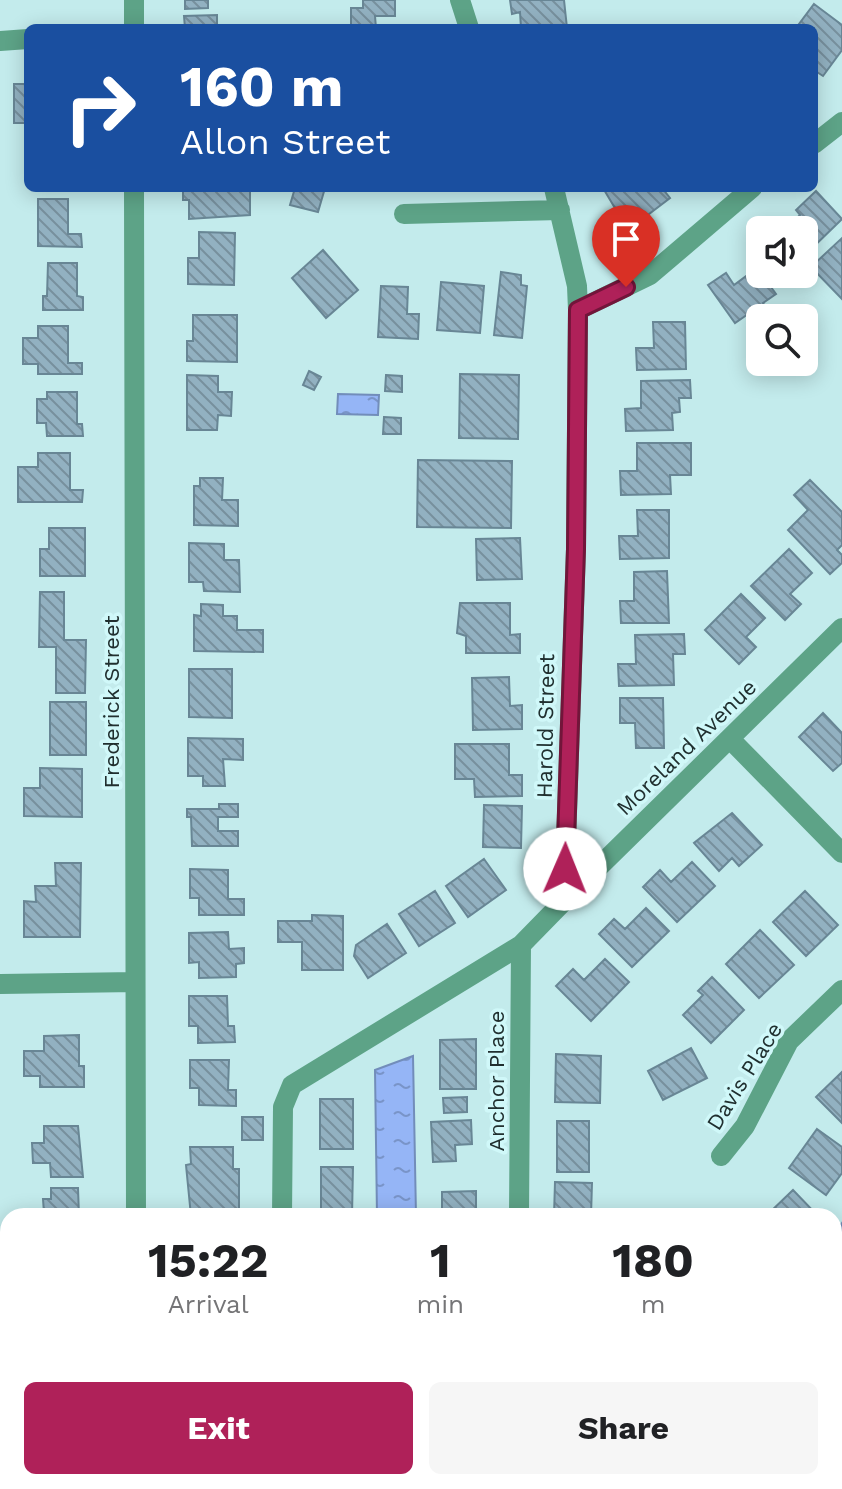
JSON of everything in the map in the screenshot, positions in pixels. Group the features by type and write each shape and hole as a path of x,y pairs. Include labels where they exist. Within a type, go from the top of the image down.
{"street":[{"path":"134,0 134,24"},
{"path":"460,0 468,24"},
{"path":"0,41 24,39"},
{"path":"818,142 840,128"},
{"name":"Frederick Street","path":"134,192 136,1208"},
{"name":"Harold Street","path":"555,192 577,286 578,310 576,549 564,901"},
{"path":"578,310 650,275 747,192"},
{"path":"404,214 560,210"},
{"name":"Moreland Avenue","path":"564,901 842,628"},
{"path":"730,739 842,853"},
{"path":"282,1208 283,1107 292,1085 521,945 564,901"},
{"name":"Anchor Place","path":"519,1208 521,945"},
{"path":"0,984 135,982"},
{"name":"Davis Place","path":"721,1156 745,1126 789,1041 842,990"}],"water":[{"path":"338,394 379,395 378,415 337,414"},
{"path":"413,1056 416,1208 377,1208 375,1070"}],"building":[{"path":"185,0 208,0 208,8 185,9"},
{"path":"363,0 395,0 395,16 375,16 376,24 351,24 351,8 363,8"},
{"path":"510,0 564,0 567,24 521,24 520,12 512,14"},
{"path":"814,4 842,25 842,50 823,76 818,73 818,24 799,24"},
{"path":"217,15 217,24 185,24 184,16"},
{"path":"14,84 24,84 24,123 14,123"},
{"path":"183,192 250,192 250,215 189,219 189,200 183,200"},
{"path":"294,192 324,192 318,212 290,205"},
{"path":"605,192 665,192 670,198 628,230"},
{"path":"817,192 842,219 818,242 818,216 800,215 796,210"},
{"path":"38,199 68,199 68,234 81,234 82,247 38,246"},
{"path":"199,232 235,233 234,285 188,284 188,258 199,258"},
{"path":"842,238 842,299 818,274 818,260"},
{"path":"323,250 358,290 326,318 292,278"},
{"path":"48,263 77,263 77,296 83,297 83,310 43,310 43,296 47,296"},
{"path":"501,272 521,275 521,285 527,286 522,338 494,335"},
{"path":"726,273 734,285 746,276 746,288 772,288 776,294 764,304 746,304 746,315 735,323 708,285"},
{"path":"441,282 484,286 480,333 437,330"},
{"path":"381,286 408,287 407,314 419,314 418,339 378,337"},
{"path":"193,315 237,315 237,362 187,361 187,341 193,341"},
{"path":"653,322 685,322 686,369 637,370 636,348 654,348"},
{"path":"38,326 68,326 68,363 82,363 82,374 38,374 38,364 23,364 23,338 38,338"},
{"path":"309,371 321,377 314,390 303,385"},
{"path":"460,374 519,375 518,439 459,438"},
{"path":"187,375 218,376 218,392 232,392 231,416 218,415 217,430 187,430"},
{"path":"386,375 402,376 402,392 385,391"},
{"path":"690,380 691,398 679,398 680,412 672,413 673,430 626,431 625,409 641,408 641,381"},
{"path":"47,392 77,392 77,424 82,424 83,436 47,436 46,423 37,423 37,399 47,399"},
{"path":"384,417 401,418 401,434 383,434"},
{"path":"637,443 691,443 691,475 670,475 671,494 621,495 620,471 637,471"},
{"path":"38,453 70,453 70,490 83,490 82,502 18,502 18,467 38,467"},
{"path":"418,460 512,461 511,528 417,527"},
{"path":"200,478 223,478 222,500 238,500 238,526 194,525 194,486 200,486"},
{"path":"810,480 842,512 842,545 837,550 842,555 842,563 830,574 788,530 808,510 794,495"},
{"path":"637,510 669,510 669,558 620,559 619,536 638,536"},
{"path":"49,528 85,528 85,576 40,576 40,549 49,549"},
{"path":"520,538 522,579 477,580 476,539"},
{"path":"189,543 224,544 224,560 239,560 240,592 204,591 203,582 189,582"},
{"path":"789,549 812,573 790,594 801,604 785,620 751,586"},
{"path":"667,571 669,623 621,623 620,601 634,601 634,572"},
{"path":"40,592 64,592 64,640 86,640 85,693 56,693 56,647 39,647"},
{"path":"741,594 765,618 746,637 756,647 739,664 705,630"},
{"path":"460,603 510,603 510,635 520,634 520,653 466,653 466,636 457,633"},
{"path":"201,604 223,605 223,616 237,616 237,630 263,630 263,652 194,651 194,615 201,616"},
{"path":"684,634 685,654 673,654 674,685 619,686 618,664 636,664 635,635"},
{"path":"189,669 232,669 232,718 189,717"},
{"path":"509,677 510,706 522,705 522,729 473,730 472,678"},
{"path":"620,698 663,698 664,748 636,748 635,723 620,723"},
{"path":"50,702 86,702 86,755 50,755"},
{"path":"823,713 842,733 842,763 833,771 799,737"},
{"path":"188,738 243,739 243,760 223,759 225,786 203,786 203,776 188,776"},
{"path":"455,744 509,744 509,775 522,775 522,796 475,797 474,779 455,779"},
{"path":"40,768 82,769 82,817 24,816 24,788 40,788"},
{"path":"219,804 238,804 238,817 218,817 218,831 238,831 238,846 192,846 191,817 187,817 187,809 219,809"},
{"path":"484,805 522,806 521,848 483,847"},
{"path":"732,813 762,845 739,866 732,858 719,871 694,843"},
{"path":"484,859 506,890 468,917 446,886"},
{"path":"692,862 715,886 677,922 643,887 660,870 671,882"},
{"path":"55,863 81,863 80,937 24,937 24,901 36,902 35,886 56,886"},
{"path":"190,869 228,870 228,899 244,899 244,915 199,915 199,898 190,898"},
{"path":"435,891 455,923 419,946 399,914"},
{"path":"805,891 838,925 806,956 773,922"},
{"path":"646,908 669,931 632,967 599,934 614,919 625,929"},
{"path":"312,915 343,916 343,970 302,970 302,942 278,942 278,921 312,921"},
{"path":"387,924 406,953 368,978 354,956 356,945"},
{"path":"760,930 794,965 759,998 726,964"},
{"path":"228,932 229,949 244,948 244,963 236,964 236,977 199,978 199,962 189,963 189,933"},
{"path":"605,959 629,982 591,1021 556,986 573,969 584,980"},
{"path":"712,977 744,1010 711,1043 683,1015 703,995 698,991"},
{"path":"189,996 227,996 228,1026 234,1026 235,1042 198,1043 198,1026 189,1026"},
{"path":"79,1035 79,1066 84,1066 84,1087 40,1087 40,1076 24,1076 24,1051 44,1051 44,1036"},
{"path":"476,1039 476,1089 440,1089 440,1040"},
{"path":"691,1048 707,1078 663,1100 648,1071"},
{"path":"556,1054 601,1056 600,1103 555,1102"},
{"path":"190,1060 229,1060 228,1090 236,1090 236,1106 199,1105 199,1088 190,1088"},
{"path":"842,1072 842,1123 816,1097"},
{"path":"467,1097 467,1112 444,1113 443,1098"},
{"path":"320,1099 353,1099 353,1149 320,1149"},
{"path":"242,1117 263,1117 263,1140 242,1140"},
{"path":"471,1120 472,1144 455,1145 456,1161 433,1162 431,1122"},
{"path":"557,1121 589,1121 589,1172 557,1172"},
{"path":"44,1126 78,1126 83,1177 51,1177 50,1163 33,1163 32,1143 44,1143"},
{"path":"817,1129 842,1147 842,1173 826,1195 789,1168"},
{"path":"190,1147 233,1147 233,1169 239,1169 239,1208 190,1208 186,1165 191,1164"},
{"path":"321,1167 353,1167 352,1208 321,1208"},
{"path":"555,1182 592,1183 591,1208 554,1208"},
{"path":"51,1188 78,1188 79,1208 44,1208 43,1199 51,1199"},
{"path":"793,1190 810,1208 774,1208"},
{"path":"476,1191 476,1208 442,1208 442,1192"}],"route":[{"path":"565,869 572,587 576,549 578,310 626,287"}]}
